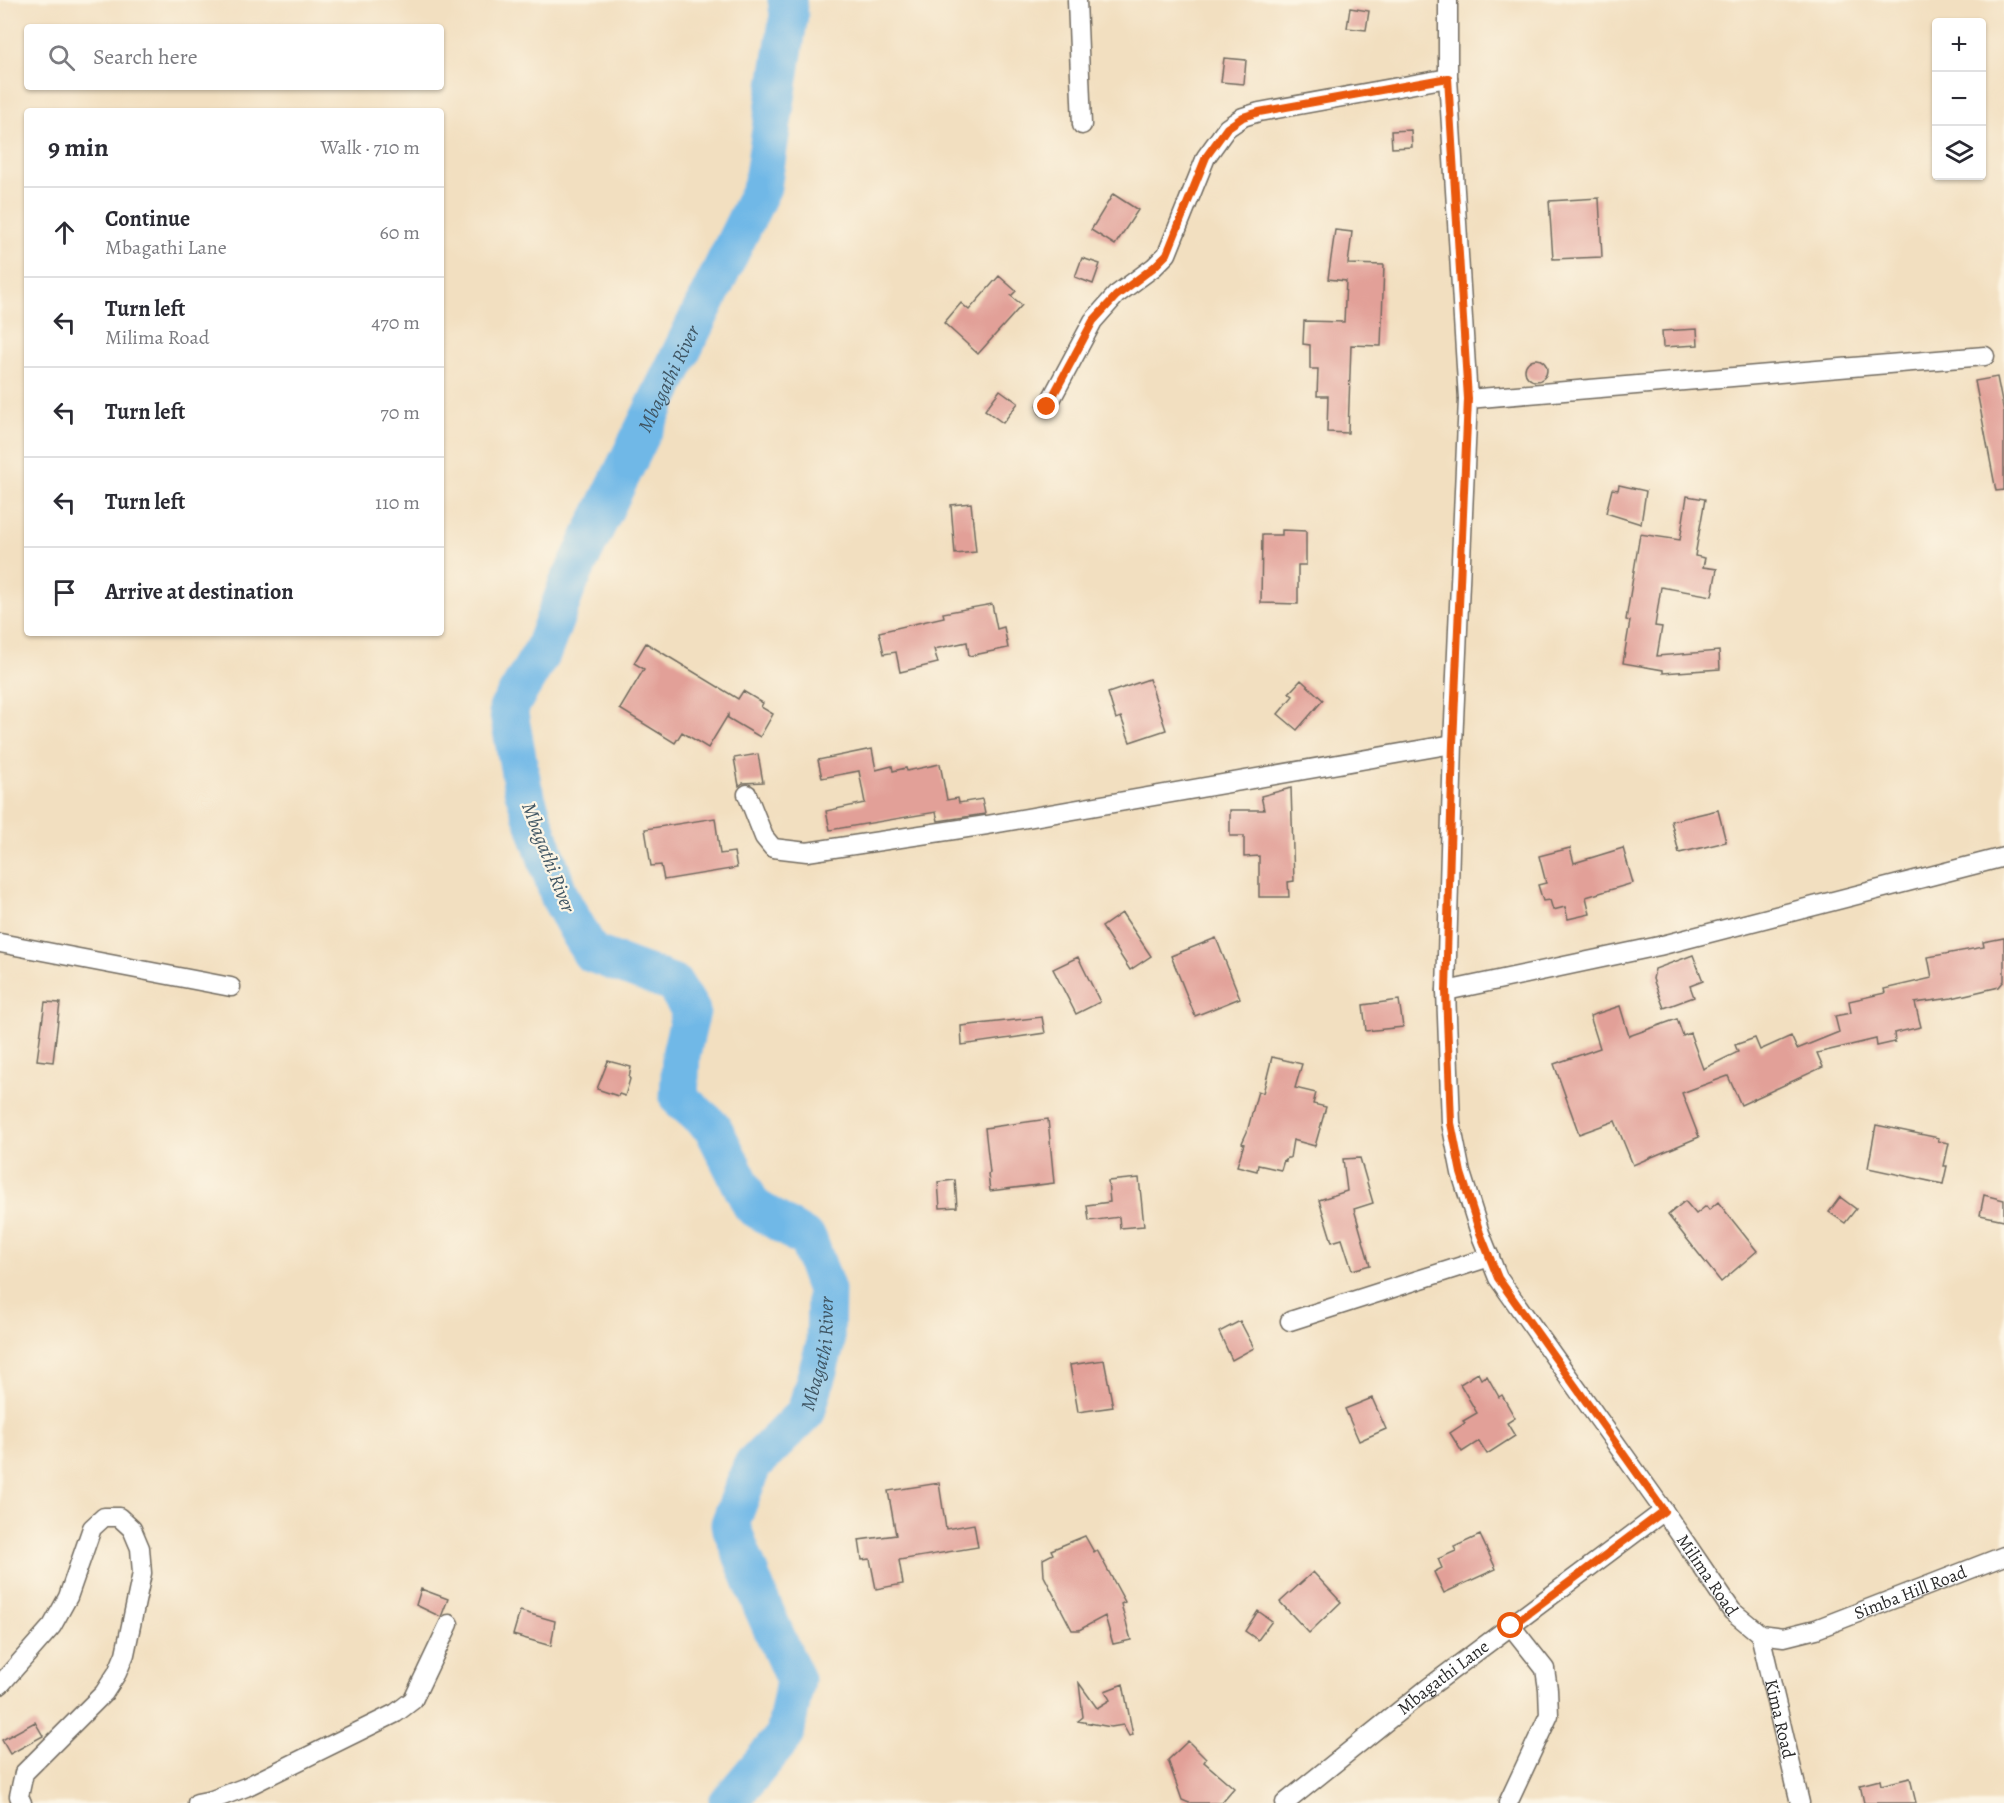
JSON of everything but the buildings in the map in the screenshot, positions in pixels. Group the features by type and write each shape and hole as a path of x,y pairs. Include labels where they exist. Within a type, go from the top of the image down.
{"street":[{"path":"1077,0 1082,126"},
{"name":"Milima Road","path":"1448,0 1448,78 1468,399 1453,744 1446,991 1451,1123 1461,1173 1480,1233 1498,1278 1664,1511 1732,1611 1760,1634"},
{"path":"1047,407 1093,321 1116,296 1167,254 1206,157 1227,128 1243,117 1259,112 1448,78"},
{"path":"1468,399 1985,356"},
{"path":"747,794 764,837 773,848 807,852 987,825 1453,744"},
{"path":"1446,991 1659,946 2004,857"},
{"path":"0,942 231,987"},
{"path":"1290,1321 1490,1257"},
{"name":"Mbagathi Lane","path":"1285,1803 1428,1688 1664,1511"},
{"path":"0,1685 52,1626 68,1597 92,1528 104,1517 119,1517 132,1529 140,1548 142,1573 125,1654 117,1673 104,1693 24,1773 19,1796 22,1803"},
{"name":"Simba Hill Road","path":"1760,1634 1784,1637 1816,1629 2004,1556"},
{"path":"198,1803 212,1800 246,1786 396,1713 414,1700 449,1624"},
{"path":"1508,1803 1549,1715 1545,1669 1511,1626"},
{"name":"Kima Road","path":"1760,1634 1800,1803"}],"waterway":[{"name":"Mbagathi River","path":"728,1803 785,1735 795,1680 730,1524 752,1466 806,1412 825,1346 826,1290 808,1240 752,1206 713,1128 679,1098 681,1054 691,1011 674,984 591,953 560,898 523,789 508,709 543,650 568,584 762,187 789,15 787,0"}],"route":[{"path":"1047,407 1093,321 1116,296 1167,254 1206,157 1227,128 1243,117 1259,112 1448,78 1468,399 1453,744 1446,991 1451,1123 1461,1173 1480,1233 1498,1278 1664,1511 1511,1626"}]}
